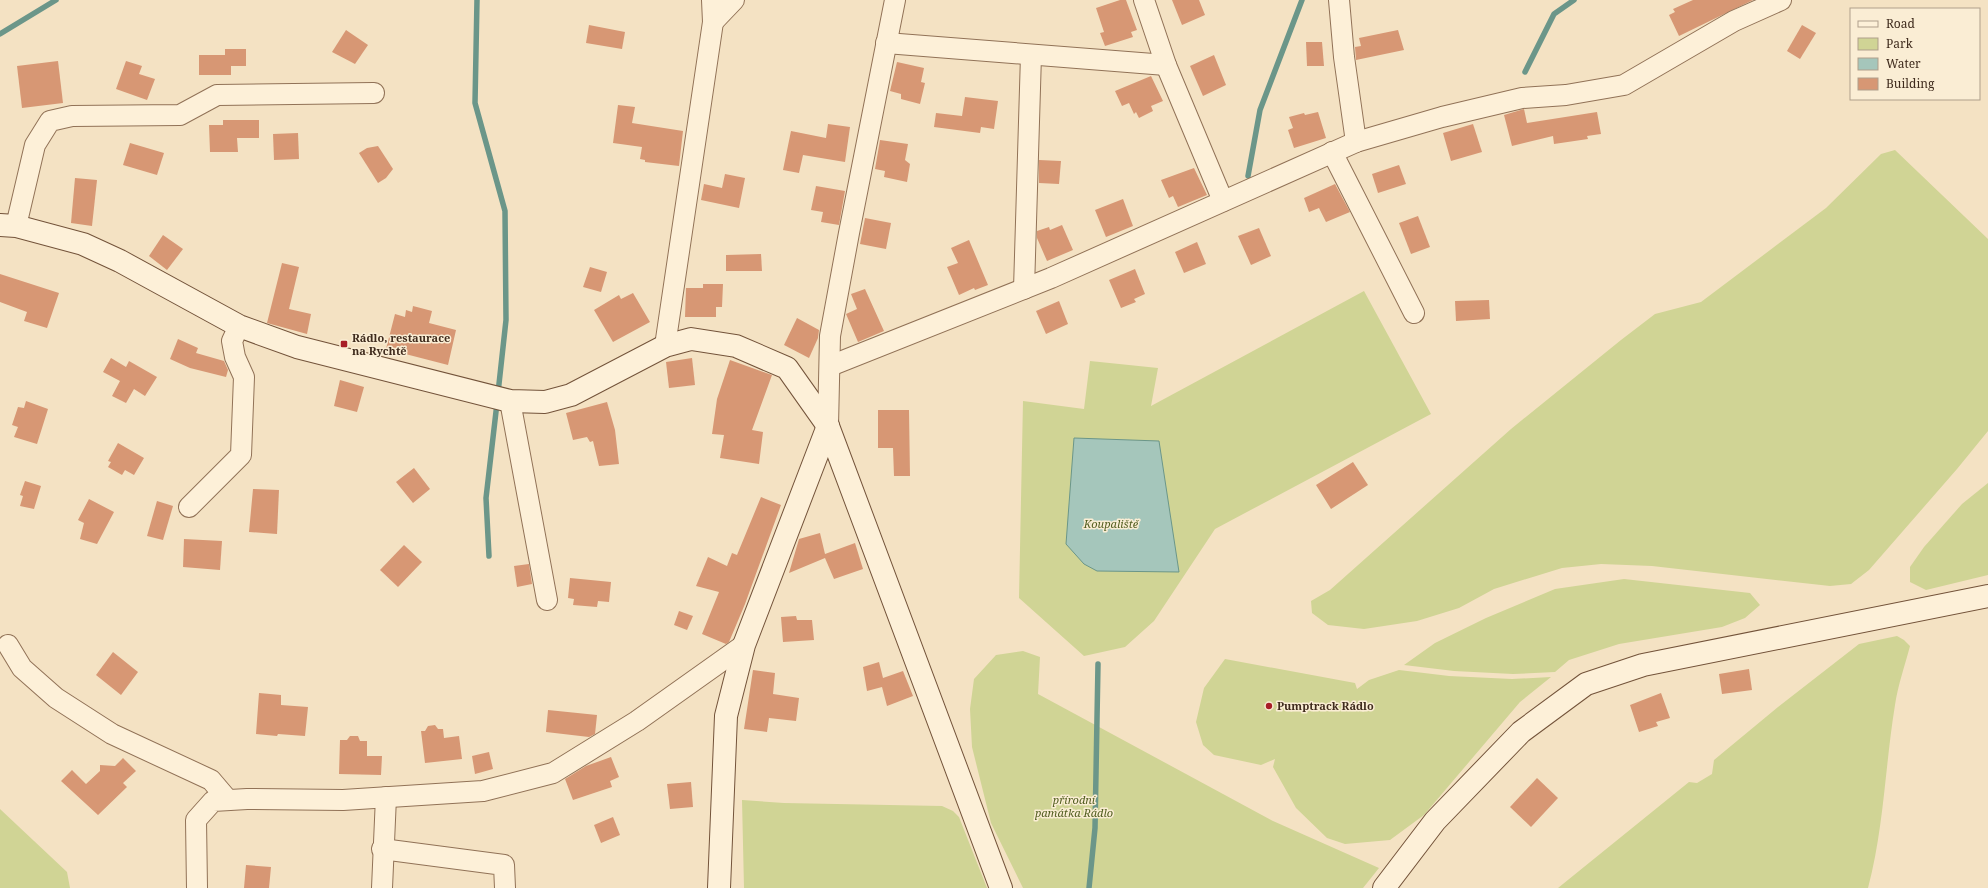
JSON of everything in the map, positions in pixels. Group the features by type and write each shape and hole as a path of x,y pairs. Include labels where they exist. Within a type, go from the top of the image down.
{"street":[{"path":"665,346 713,22 712,0"},
{"path":"713,22 734,0"},
{"path":"719,888 726,716 744,645 828,426 832,329 849,232 895,0"},
{"path":"1144,0 1166,65 1223,201"},
{"path":"1339,0 1344,57 1356,142"},
{"path":"830,366 1024,289 1356,142 1442,117 1522,98 1566,95 1624,85 1734,21 1781,0"},
{"path":"886,43 1166,65"},
{"path":"1024,289 1031,55"},
{"path":"374,93 217,95 180,115 72,116 50,121 35,145 8,225 83,244 120,261 239,326 297,347 510,401 545,402 571,395 665,346 691,339 736,346 787,368 828,426 1001,888"},
{"path":"1332,152 1414,313"},
{"path":"189,507 241,455 244,377 235,357 232,341 239,326"},
{"path":"510,401 547,600"},
{"path":"1384,888 1434,821 1521,732 1586,684 1643,665 1988,596"},
{"path":"8,645 22,668 56,698 112,734 211,780 228,800"},
{"path":"197,888 196,820 213,801 344,800 483,791 553,773 637,721 744,645"},
{"path":"382,888 382,849 386,797"},
{"path":"382,849 504,865 505,888"}],"green space":[{"path":"1895,150 1988,239 1988,431 1869,570 1851,584 1830,586 1652,566 1601,564 1562,568 1494,589 1459,608 1417,621 1364,629 1328,625 1312,613 1311,601 1330,590 1511,429 1621,340 1655,314 1701,302 1826,208 1881,154"},
{"name":"Koupaliště","path":"1364,291 1431,414 1215,529 1154,621 1125,647 1084,656 1019,598 1023,401 1084,409 1090,361 1158,368 1151,406"},
{"path":"1988,483 1988,575 1926,590 1910,582 1910,567 1924,547 1962,504"},
{"path":"1624,579 1750,593 1760,605 1745,618 1722,627 1619,644 1569,660 1555,672 1513,674 1454,671 1404,665 1435,643 1486,618 1555,589"},
{"path":"1897,636 1910,646 1896,698 1878,843 1868,888 1558,888 1689,782 1697,783 1712,774 1714,760 1778,707 1859,644"},
{"name":"přírodní památka Rádlo","path":"1023,651 1040,657 1038,694 1273,821 1379,868 1363,888 1023,888 991,823 972,747 970,709 974,679 996,655"},
{"path":"1225,659 1355,683 1357,689 1369,680 1399,670 1449,676 1512,679 1551,677 1520,702 1424,815 1390,840 1345,844 1327,838 1296,808 1273,767 1275,759 1261,765 1214,755 1203,745 1196,722 1204,688"},
{"path":"742,800 784,803 942,806 953,811 959,817 987,888 744,888"},
{"path":"0,809 67,872 70,888 0,888"}],"water":[{"path":"1074,438 1159,441 1179,572 1097,571 1084,564 1066,544"}],"building":[{"path":"1120,0 1126,0 1137,30 1131,32 1133,37 1105,46 1100,33 1104,32 1096,8"},
{"path":"1172,0 1199,0 1205,15 1182,25"},
{"path":"1693,0 1753,0 1679,36 1669,15 1675,12 1673,9"},
{"path":"589,25 625,32 622,49 586,43"},
{"path":"1802,25 1816,33 1800,59 1787,51"},
{"path":"346,30 368,45 355,64 332,52"},
{"path":"1398,30 1404,50 1356,60 1355,47 1361,46 1359,38"},
{"path":"1306,42 1322,42 1324,66 1307,66"},
{"path":"225,49 246,49 246,66 231,66 231,75 199,75 199,55 225,55"},
{"path":"1214,55 1226,85 1203,96 1190,66"},
{"path":"58,61 63,103 22,108 17,66"},
{"path":"126,61 142,66 139,74 155,79 147,100 116,89"},
{"path":"897,62 924,68 921,82 925,83 920,104 901,99 901,94 890,91"},
{"path":"1151,76 1163,101 1151,106 1153,111 1139,118 1136,112 1134,114 1129,103 1122,106 1115,91"},
{"path":"965,97 998,101 994,129 981,127 980,133 934,127 936,113 962,116"},
{"path":"618,105 635,107 632,123 683,131 679,166 645,162 645,160 640,159 642,147 613,143"},
{"path":"1524,109 1527,123 1597,112 1601,134 1587,136 1588,139 1554,144 1553,136 1512,146 1504,115"},
{"path":"1318,112 1326,138 1294,148 1288,130 1293,128 1289,117 1304,113 1305,115"},
{"path":"223,120 259,120 259,138 237,138 238,152 210,152 209,125 223,125"},
{"path":"828,124 850,127 845,162 803,155 799,173 783,170 791,131 826,138"},
{"path":"1473,124 1482,152 1451,161 1443,133"},
{"path":"298,133 299,159 274,160 273,134"},
{"path":"880,140 908,144 905,160 910,164 907,182 884,177 885,171 875,169"},
{"path":"130,143 164,153 157,175 123,165"},
{"path":"378,146 393,169 386,178 378,183 359,153 367,148"},
{"path":"1039,160 1061,161 1059,184 1039,183"},
{"path":"1399,165 1406,184 1378,193 1372,174"},
{"path":"1194,168 1207,195 1178,207 1173,196 1169,198 1161,180"},
{"path":"725,174 745,178 739,208 701,200 704,184 722,188"},
{"path":"75,178 97,180 92,226 71,223"},
{"path":"1335,184 1350,212 1326,222 1319,208 1309,212 1304,198"},
{"path":"816,186 845,191 839,225 821,222 823,212 811,210"},
{"path":"1123,199 1133,226 1106,237 1095,210"},
{"path":"1418,216 1430,247 1411,254 1399,223"},
{"path":"865,218 891,223 886,249 860,244"},
{"path":"1062,225 1073,250 1047,261 1037,238 1037,231 1049,227 1050,230"},
{"path":"1259,228 1271,256 1251,265 1238,236"},
{"path":"163,235 183,249 167,270 149,256"},
{"path":"969,240 988,285 975,290 974,288 959,295 947,267 958,263 951,248"},
{"path":"1197,242 1206,264 1184,273 1175,252"},
{"path":"761,254 762,271 726,271 726,255"},
{"path":"282,263 299,267 289,309 311,314 307,334 267,323"},
{"path":"590,267 607,272 601,292 583,287"},
{"path":"1135,269 1145,294 1134,299 1136,302 1121,308 1109,280"},
{"path":"0,274 59,293 47,328 24,321 27,312 0,302"},
{"path":"703,284 723,284 722,307 716,307 716,317 685,317 686,288 703,288"},
{"path":"865,289 884,331 858,342 846,314 857,309 851,294"},
{"path":"633,293 650,322 613,342 594,310 619,295 621,299"},
{"path":"1489,300 1490,319 1456,321 1455,301"},
{"path":"1059,301 1068,324 1046,334 1036,311"},
{"path":"413,306 432,311 429,323 456,330 448,365 386,349 395,314 405,317 406,310 412,312"},
{"path":"797,318 819,330 818,338 809,358 784,345"},
{"path":"178,339 198,348 196,353 224,361 228,370 226,377 190,368 170,359"},
{"path":"111,358 126,367 129,361 157,377 145,396 134,389 126,403 112,396 120,381 103,372"},
{"path":"692,358 695,385 669,388 666,362"},
{"path":"730,360 772,375 752,430 763,432 759,464 720,458 724,435 712,434 717,399"},
{"path":"340,380 364,387 357,412 334,406"},
{"path":"26,401 48,409 37,444 14,437 18,427 12,425 18,407 24,408"},
{"path":"607,402 615,430 619,464 599,466 593,441 590,442 587,437 573,440 566,413"},
{"path":"878,410 909,410 910,476 894,476 893,448 878,448"},
{"path":"118,443 144,458 134,475 125,470 122,475 108,467 111,462 108,461"},
{"path":"1353,462 1368,485 1331,509 1316,485"},
{"path":"414,468 430,489 413,503 396,482"},
{"path":"25,481 41,486 34,509 20,506 23,496 20,495"},
{"path":"253,489 279,490 277,534 249,532"},
{"path":"761,497 781,505 745,604 729,642 726,644 702,634 719,592 696,586 708,557 727,566 732,553 737,555"},
{"path":"89,499 114,512 97,544 80,539 84,523 78,520"},
{"path":"157,501 173,506 163,540 147,536"},
{"path":"820,533 825,554 855,543 863,569 834,579 825,558 789,573 799,539"},
{"path":"184,539 222,541 220,570 183,567"},
{"path":"404,545 422,562 398,587 380,570"},
{"path":"529,564 532,584 517,587 514,566"},
{"path":"570,578 611,582 609,602 598,601 597,607 573,605 574,599 568,598"},
{"path":"679,611 693,616 687,630 674,625"},
{"path":"796,616 797,620 812,620 814,640 783,642 781,617"},
{"path":"113,652 138,672 121,695 96,675"},
{"path":"879,662 883,678 903,671 913,696 887,706 882,687 867,691 863,667"},
{"path":"1749,669 1752,690 1722,694 1719,674"},
{"path":"753,670 775,673 773,694 799,698 796,721 769,718 767,732 744,729"},
{"path":"259,693 281,695 281,705 308,707 305,736 256,734"},
{"path":"1661,693 1670,718 1656,722 1658,726 1639,732 1630,705"},
{"path":"548,710 597,715 595,734 589,737 546,732"},
{"path":"435,725 438,729 443,729 444,738 459,736 462,759 425,763 421,731 425,731 428,726"},
{"path":"350,736 358,736 360,741 367,741 367,756 382,756 381,775 339,774 340,740 347,740"},
{"path":"489,752 493,769 475,774 472,756"},
{"path":"611,757 619,777 610,781 612,787 573,800 565,779 586,766"},
{"path":"123,758 136,771 123,783 127,787 98,815 61,781 72,770 86,784 100,771 100,765 115,766"},
{"path":"1537,778 1558,798 1531,827 1510,807"},
{"path":"691,782 693,807 670,809 667,784"},
{"path":"613,817 620,835 601,843 594,825"},
{"path":"246,865 271,867 269,888 244,888"}],"waterway":[{"path":"0,34 56,0"},
{"path":"477,0 475,103 505,211 506,320 498,393"},
{"path":"1248,176 1260,110 1302,0"},
{"path":"1525,72 1554,14 1574,0"},
{"path":"489,556 486,498 497,403"},
{"path":"1089,888 1095,828 1098,664"}],"place":[{"name":"Rádlo, restaurace na Rychtě","path":"344,344"},
{"name":"Pumptrack Rádlo","path":"1269,706"}]}
